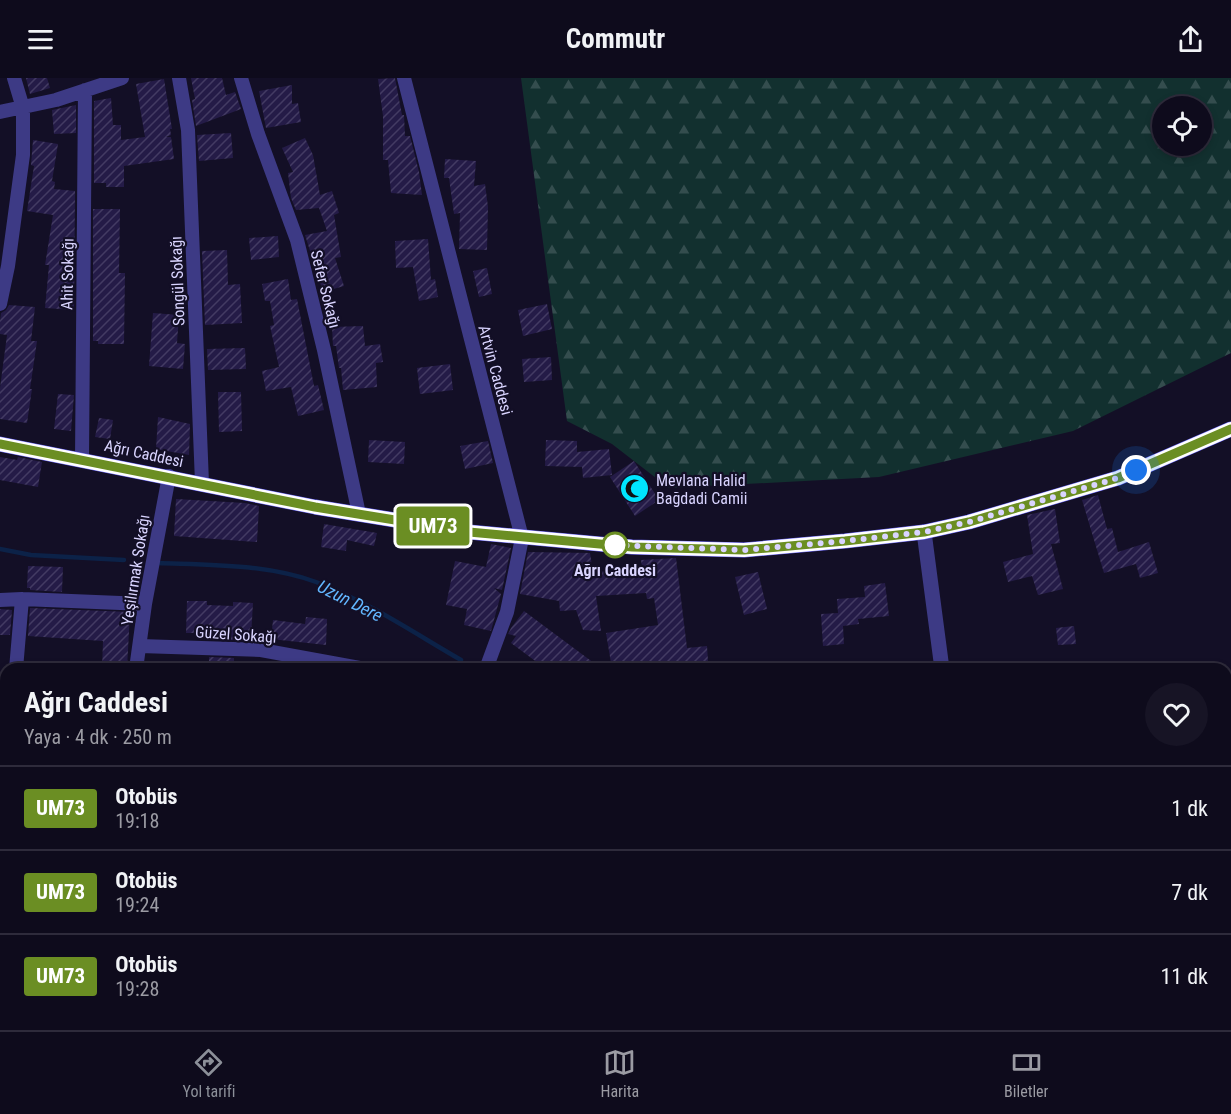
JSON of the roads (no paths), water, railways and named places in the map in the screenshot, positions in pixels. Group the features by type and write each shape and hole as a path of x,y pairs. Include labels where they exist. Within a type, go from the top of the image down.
{"main road":[{"name":"Ağrı Caddesi","path":"0,444 359,514 469,532 632,547 744,550 924,532 969,522 1118,478 1231,429"}],"street":[{"path":"0,304 4,265 23,155 23,108 14,78"},
{"path":"0,112 56,100 122,78"},
{"name":"Songül Sokağı","path":"179,78 188,130 201,483"},
{"name":"Artvin Caddesi","path":"404,78 522,537 507,612 488,663"},
{"name":"Sefer Sokağı","path":"246,80 258,134 297,240 324,350 359,514"},
{"name":"Ahit Sokağı","path":"82,459 86,90"},
{"name":"Yeşilırmak Sokağı","path":"137,663 145,604 169,476"},
{"path":"924,532 941,663"},
{"path":"17,663 22,599"},
{"path":"0,600 145,604"},
{"name":"Güzel Sokağı","path":"140,646 261,650 332,663"}],"waterway":[{"name":"Uzun Dere","path":"0,549 31,555 124,560"},
{"name":"Uzun Dere","path":"158,563 258,569 316,582 372,608 461,660"}],"place":[{"name":"Mevlana Halid Bağdadi Camii","path":"635,489"},
{"name":"Ağrı Caddesi","path":"615,545"}]}
